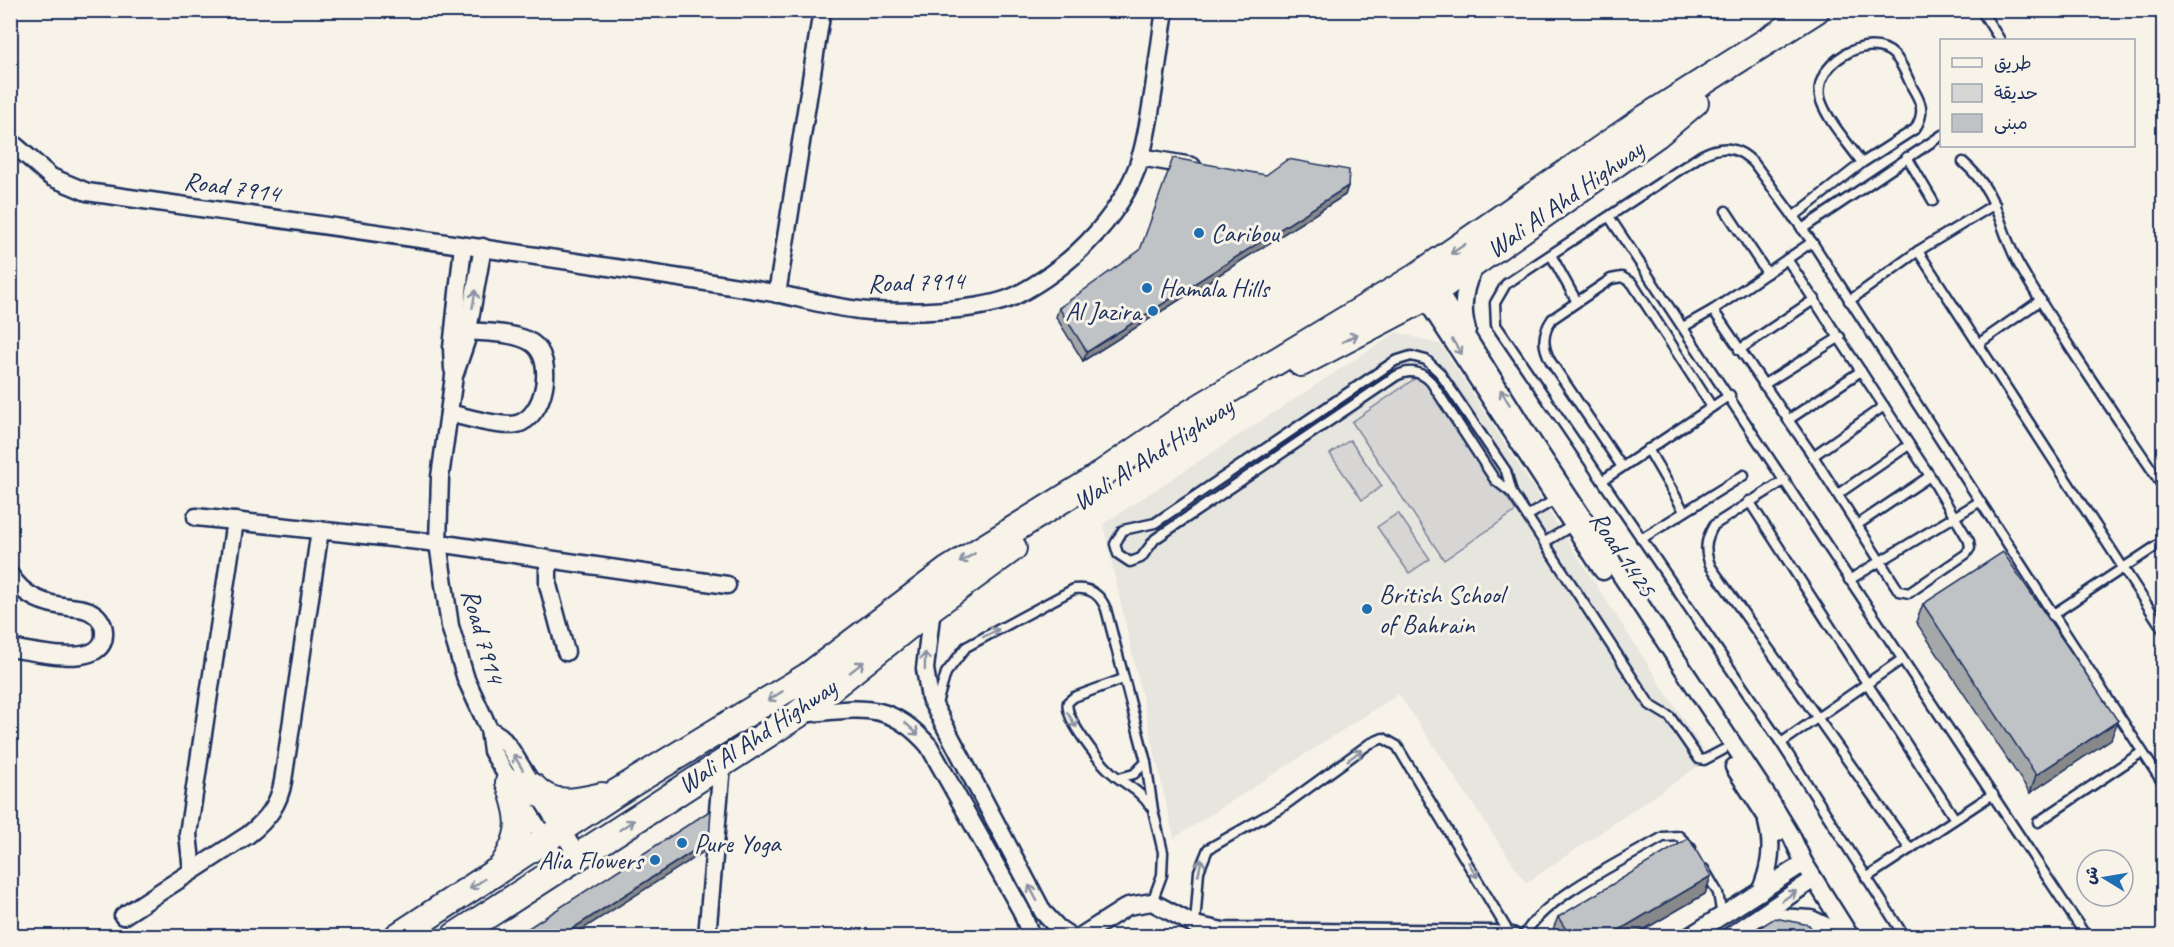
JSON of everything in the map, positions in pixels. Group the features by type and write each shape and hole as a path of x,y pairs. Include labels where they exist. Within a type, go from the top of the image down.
{"main road":[{"name":"Wali Al Ahd Highway","path":"398,936 616,793 808,676 947,571 1051,513 1192,424 1425,284 1646,118 1816,10"},
{"name":"Wali Al Ahd Highway","path":"1425,284 1482,258 1656,135 1684,113 1733,63"},
{"name":"Wali Al Ahd Highway","path":"455,936 797,715 1051,513"},
{"path":"503,866 519,837 521,785 541,796 571,803 616,793"},
{"path":"409,936 428,916"}],"street":[{"path":"777,294 822,10"},
{"name":"Road 7914","path":"11,141 51,177 87,192 483,248 777,294 865,311 918,311 985,304 1011,298 1040,282 1073,256 1108,220 1130,182 1144,147 1165,10"},
{"path":"1140,157 1207,169"},
{"name":"Road 7914","path":"454,376 452,348 463,246"},
{"name":"Road 7914","path":"483,248 468,331 454,376 440,477 438,543 444,598 466,679 489,729 492,751 521,785 570,863"},
{"path":"1468,337 1464,320 1466,286 1482,258"},
{"name":"Road 1425","path":"1425,284 1468,337 1561,496"},
{"name":"Road 1425","path":"1425,284 1765,815 1783,841 1800,858 1849,936"},
{"path":"448,413 511,425 530,419 539,404 545,367 542,354 531,342 468,331"},
{"path":"196,517 438,543 727,585"},
{"path":"192,871 188,846 189,822 235,521"},
{"name":"Road 1425","path":"1578,522 1768,798 1791,835 1800,858"},
{"path":"123,916 257,828 272,812 281,792 320,530"},
{"path":"548,560 547,579 566,652"},
{"path":"10,575 20,588 39,601 92,612 101,621 104,632 100,648 87,656 10,648"},
{"path":"932,607 925,669 935,710 1044,912 1058,928 1070,936"},
{"path":"797,715 866,709 890,714 912,727 929,746 1021,910 1031,936"},
{"name":"Road 7914","path":"489,729 505,741 521,785 552,835"},
{"path":"929,746 948,735"},
{"path":"707,936 722,765"},
{"path":"1760,892 1768,870 1771,847 1765,815"},
{"path":"1690,936 1760,892 1800,858"},
{"path":"1730,936 1814,879"},
{"path":"1081,936 1128,906 1152,902 1195,925 1223,931 1512,936"},
{"path":"1743,903 1757,918 1811,919 1849,936"},
{"path":"1021,910 1042,936"}],"lane":[{"path":"1981,10 1999,39"},
{"path":"1793,217 1862,163 1915,129 1922,112 1921,102 1894,55 1872,46 1860,47 1827,67 1819,88 1825,110 1862,163"},
{"path":"1802,229 1940,136"},
{"path":"1904,936 1781,743 1496,324 1494,314 1499,292 1506,284 1610,218 1702,155 1715,148 1730,148 1744,153 1754,163 1812,242 2163,785"},
{"path":"1907,157 1933,201"},
{"path":"1963,162 1984,183 1995,204 2013,253 2163,488"},
{"path":"1849,301 1918,251 1995,204"},
{"path":"1725,211 1767,273"},
{"path":"1610,218 1730,395 1900,660 1993,794 2086,936"},
{"path":"1683,327 1713,310 1812,242"},
{"path":"1918,251 2162,626"},
{"path":"1551,255 1577,302"},
{"path":"1713,310 1813,456 1899,591 1909,593 1969,551 1969,541 1930,476 1787,259"},
{"path":"1622,466 1545,352 1544,340 1546,329 1552,319 1611,279 1622,277 1628,279 1712,407"},
{"path":"1739,350 1815,299"},
{"path":"1978,344 2041,300"},
{"path":"1763,386 1840,337"},
{"path":"1512,493 1495,480 1431,382 1421,374 1408,372 1396,376 1151,544 1145,554 1135,561 1125,561 1116,550 1116,540 1123,530 1155,523 1395,361 1411,356 1426,360 1439,372 1506,471 1512,493 1650,705 1670,717 1699,759 1704,760 1723,750"},
{"path":"1788,420 1861,371"},
{"path":"1603,480 1730,395"},
{"path":"1813,456 1884,406"},
{"path":"1838,494 1909,445"},
{"path":"1648,449 1684,512"},
{"path":"1641,539 1744,475"},
{"path":"1857,525 1930,476"},
{"path":"1785,480 1714,525 1706,546 1707,556 1711,567 1820,718 1910,849"},
{"path":"1527,516 1561,496"},
{"path":"1749,501 1870,683 1955,819"},
{"path":"1849,580 1979,502"},
{"path":"1545,542 1578,522"},
{"path":"1144,527 1151,544"},
{"path":"2052,615 2122,566 2163,541"},
{"path":"935,710 946,673 966,647 1074,589 1091,590 1103,601 1146,762 1163,864 1159,886 1152,902"},
{"path":"1781,743 1820,718 1900,660"},
{"path":"1123,678 1074,697 1068,702 1066,710 1099,759 1142,795 1153,810"},
{"path":"1195,925 1199,870 1208,849 1276,810 1369,744 1383,738 1397,746 1512,936"},
{"path":"2038,822 2142,752"},
{"path":"1119,778 1134,774 1146,762"},
{"path":"1866,878 1993,794"},
{"path":"1524,936 1530,923 1551,904 1663,837 1680,836 1694,853"},
{"path":"1700,863 1718,893 1722,916"}],"shaded area":[{"name":"British School of Bahrain","path":"1397,332 1441,345 1709,759 1526,883 1399,694 1174,838 1103,524"}],"green space":[{"path":"1423,373 1516,511 1444,560 1352,422"},
{"path":"1350,440 1382,486 1362,500 1330,454"},
{"path":"1398,513 1430,559 1409,573 1377,527"}],"building":[{"name":"Hamala Hills","path":"1173,158 1266,175 1288,159 1349,170 1348,186 1087,352 1059,308 1140,250"},
{"path":"2003,552 2118,721 2036,775 1923,604"},
{"path":"711,810 709,841 561,936 516,936"},
{"path":"1689,838 1711,876 1609,936 1570,936 1558,917"},
{"path":"1775,918 1809,925 1817,936 1746,936"}],"place":[{"name":"Caribou","path":"1199,233"},
{"name":"Hamala Hills","path":"1147,288"},
{"name":"Al Jazira","path":"1153,311"},
{"name":"British School of Bahrain","path":"1367,609"},
{"name":"Pure Yoga","path":"682,843"},
{"name":"Alia Flowers","path":"655,860"}]}
